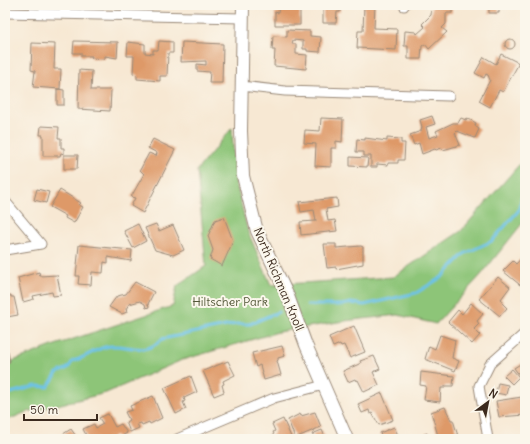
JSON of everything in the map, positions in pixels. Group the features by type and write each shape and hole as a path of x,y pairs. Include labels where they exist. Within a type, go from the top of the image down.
{"street":[{"name":"North Richman Knoll","path":"243,5 241,86 244,176 257,231 288,296 347,439"},
{"path":"5,13 242,18"},
{"path":"241,86 284,90 449,96"},
{"path":"5,201 41,244 5,250"},
{"path":"488,439 479,386 490,364 525,333"},
{"path":"177,439 274,398 324,385"}],"green space":[{"name":"Hiltscher Park","path":"232,128 235,179 248,232 271,285 393,277 461,231 525,158 525,220 481,275 436,324 398,315 344,321 278,332 182,360 106,393 24,413 5,421 5,364 55,345 173,306 177,286 206,266 197,170"}],"building":[{"path":"279,5 300,5 300,25 275,25 275,12 278,13"},
{"path":"323,5 340,5 340,12 337,12 336,23 323,23"},
{"path":"364,5 375,5 374,28 397,29 396,50 357,48 358,31 363,31"},
{"path":"432,5 452,5 452,13 446,13 446,24 442,28 447,32 429,49 425,44 422,46 421,59 408,59 408,46 404,46 405,31 416,32 417,34 425,27 422,24 431,15"},
{"path":"485,5 510,5 510,7 499,6 499,13 489,13 489,6"},
{"path":"287,30 310,31 310,36 321,37 320,52 307,51 307,49 303,49 303,41 293,40 292,44 296,44 296,54 307,55 306,69 274,66 275,50 272,50 273,36 287,37"},
{"path":"510,39 515,44 510,49 505,44"},
{"path":"74,41 118,42 117,58 105,56 105,59 91,58 92,56 81,56 81,53 73,53"},
{"path":"159,41 173,42 173,53 168,53 167,76 160,76 160,81 137,79 137,75 133,74 134,56 127,56 128,42 145,44 145,53 153,54 153,50 158,50"},
{"path":"182,42 223,44 222,83 209,83 210,72 197,71 197,64 206,65 206,61 181,62"},
{"path":"32,43 55,44 54,69 61,69 60,89 33,87 35,71 31,70"},
{"path":"501,54 519,63 503,92 499,90 490,107 479,101 490,80 488,75 486,74 484,78 475,73 484,57 496,64"},
{"path":"79,70 92,71 91,90 111,90 110,111 78,109"},
{"path":"57,89 64,90 64,105 57,105"},
{"path":"432,116 435,124 426,127 429,138 438,135 436,131 453,123 458,123 461,118 466,120 467,118 476,123 475,126 479,129 475,138 457,131 455,133 460,145 443,150 442,148 435,149 422,154 419,143 414,145 410,135 421,131 422,127 420,120"},
{"path":"321,118 343,119 342,142 336,141 336,148 331,148 331,167 315,166 316,144 304,143 305,130 320,131"},
{"path":"41,126 59,127 58,138 61,138 61,148 64,148 64,154 61,153 60,156 43,156 43,135 40,135"},
{"path":"365,138 387,141 387,138 401,139 401,143 405,143 404,160 398,160 398,163 388,163 388,165 377,164 377,167 371,167 371,156 364,156 364,152 356,152 357,139 365,140"},
{"path":"153,139 175,150 143,213 131,206 135,198 131,197 144,174 140,170 149,153 156,156 157,153 148,148"},
{"path":"64,155 78,155 77,169 64,169"},
{"path":"350,157 368,158 367,167 350,166"},
{"path":"37,189 49,192 46,203 34,200"},
{"path":"60,190 81,203 79,205 83,207 74,223 65,218 66,216 50,207"},
{"path":"337,198 338,207 326,209 328,221 335,220 337,231 301,235 300,222 316,221 314,210 301,212 299,202"},
{"path":"224,217 233,241 222,266 210,259 213,250 208,236 215,220"},
{"path":"138,224 146,241 133,248 124,231"},
{"path":"156,224 159,231 173,225 184,250 173,255 155,250 145,228"},
{"path":"324,244 336,244 336,248 363,247 363,264 336,269 336,267 327,268"},
{"path":"79,245 132,250 131,261 108,257 108,263 104,262 103,273 92,272 91,285 78,284 79,276 76,276"},
{"path":"525,254 525,289 503,271 513,261 516,264"},
{"path":"39,272 40,276 57,275 61,295 53,296 52,292 33,296 34,299 23,302 18,278"},
{"path":"498,277 510,287 501,299 503,301 502,303 507,308 500,316 479,299"},
{"path":"135,282 154,292 148,304 149,307 146,308 145,304 140,301 129,304 126,309 127,312 122,314 109,307 117,296 126,294"},
{"path":"11,295 11,297 14,297 18,315 7,317 5,311 5,296"},
{"path":"471,303 483,314 477,321 479,324 474,329 480,335 472,344 448,322 458,310 462,314"},
{"path":"354,326 365,352 350,358 344,345 341,346 340,344 333,347 329,337"},
{"path":"440,335 455,340 452,358 459,361 455,371 425,359 429,346 435,349"},
{"path":"282,346 285,356 278,358 277,361 281,375 264,380 260,365 256,367 252,353"},
{"path":"8,351 10,362 5,363 5,352"},
{"path":"374,356 380,369 373,372 379,385 364,392 358,380 356,381 355,379 348,382 343,371 361,363 360,361"},
{"path":"228,361 235,375 223,381 224,384 222,385 224,392 214,396 203,371"},
{"path":"525,361 525,379 523,380 514,368"},
{"path":"512,369 519,377 512,384 504,376"},
{"path":"421,372 454,376 453,386 445,386 445,388 441,388 440,402 424,400 426,386 420,385"},
{"path":"191,376 197,392 184,398 185,401 183,402 186,409 176,414 164,388"},
{"path":"498,383 508,385 506,395 496,393"},
{"path":"382,393 393,420 379,425 372,413 370,414 369,410 362,413 358,404"},
{"path":"153,396 162,418 150,424 149,422 142,425 141,423 137,424 139,428 130,432 126,422 129,420 125,412 132,410 130,406"},
{"path":"522,397 525,415 499,417 496,401"},
{"path":"445,407 451,420 453,420 458,436 449,439 445,437 439,439 431,412"},
{"path":"315,412 321,427 295,438 288,420 300,414 301,416"},
{"path":"108,414 115,427 121,424 127,433 118,438 116,435 109,439 88,439 83,429 94,424 96,428 103,424 99,418"},
{"path":"283,419 292,439 267,439 274,434 273,432 275,431 272,424"},
{"path":"394,427 400,439 382,439 380,433"},
{"path":"71,429 78,439 63,439 65,438 63,434"},
{"path":"322,430 326,439 315,439 312,434"},
{"path":"427,433 429,439 419,439 418,437"}],"waterway":[{"path":"307,305 342,305 352,303 364,305 416,293 442,277 464,254 492,241 519,210 522,197 525,195"},
{"path":"5,398 7,394 36,386 48,387 57,373 68,368 73,361 105,347 120,346 141,349 148,348 155,345 162,339 236,324 250,324 278,312"}]}
